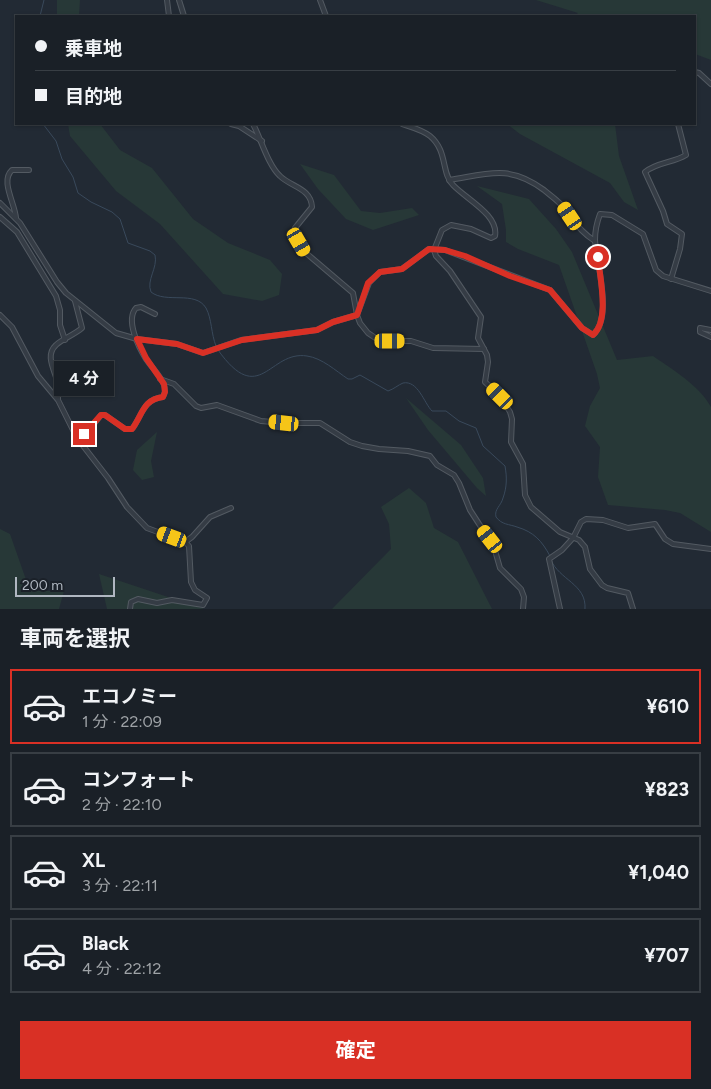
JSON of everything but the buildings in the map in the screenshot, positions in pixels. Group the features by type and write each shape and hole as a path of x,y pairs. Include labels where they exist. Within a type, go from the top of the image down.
{"street":[{"path":"167,0 169,15"},
{"path":"179,0 184,15"},
{"path":"320,0 326,15"},
{"path":"696,72 711,84"},
{"path":"236,125 262,141"},
{"path":"254,125 273,168 280,177 307,193 312,199 312,206 295,228 299,242 306,253 353,293 357,315 368,333 377,339 411,341 433,348 484,349"},
{"path":"405,125 426,133 437,143 444,158 449,180 474,205 488,213 496,234 491,238 471,229 451,224 442,230 434,250 436,256 450,271 481,317 478,338 488,362 485,382 500,396 512,419 511,442 523,464 527,502 543,520 560,532 579,540 585,547 590,569 607,588 628,593 634,609"},
{"path":"671,279 680,249 682,234 666,224 663,211 645,172 650,167 673,162 686,155 678,125"},
{"path":"16,218 7,190 6,176 12,170 30,170"},
{"path":"449,180 498,173 520,176 550,195 564,208 582,233 595,241"},
{"path":"0,203 16,218 57,282 75,301 116,333 137,339 177,344 203,353 242,340 317,330 333,322 357,315"},
{"path":"357,315 364,294 372,279 380,272 402,269 429,249 445,250 465,256 510,276 550,290 582,328 593,335 600,328 602,311 595,241 597,223 600,214 608,213 616,216 643,234 656,270 663,276 711,291"},
{"path":"0,217 17,232 56,296 60,325 65,340"},
{"path":"58,400 58,388 51,354 56,344 82,328 75,301"},
{"path":"77,438 88,431 101,415 105,415 125,429 132,429 139,415 150,401 163,397 165,388 146,358 133,326 133,310 141,307 155,314"},
{"path":"0,315 12,327 38,376 58,400 77,438 108,478 126,507 142,525 185,542 189,546 191,553 190,582 195,590 207,598 203,605 172,600 153,603 138,599 131,602 130,609"},
{"path":"711,330 700,328 700,332 711,337"},
{"path":"160,379 174,384 196,406 202,408 217,406 261,421 320,423 350,442 362,446 379,450 408,451 430,456 437,464 454,476 459,483 470,510 494,547 500,568 521,589 524,597 522,609"},
{"path":"185,542 192,537 207,519 231,508"},
{"path":"560,609 549,559 562,550 573,538 580,522 586,519 594,519 628,528 655,524 665,539 673,544 711,549"}],"shaded area":[{"path":"57,0 80,0 79,15 57,15"},
{"path":"536,0 711,0 711,60 696,54 696,15 576,15 578,13"},
{"path":"68,125 101,125 120,150 152,168 193,219 228,243 270,260 282,274 279,295 262,301 223,294 160,224 116,191 70,136"},
{"path":"508,125 615,125 619,156 638,210 624,202 610,183 520,134"},
{"path":"300,164 334,175 361,211 380,213 412,208 419,215 373,230 346,219 318,189"},
{"path":"477,186 529,199 556,229 572,252 617,360 653,356 685,378 706,399 711,407 711,532 680,513 608,505 598,477 600,447 585,426 590,406 600,388 597,374 559,265 518,249 506,242 502,204"},
{"path":"406,398 461,445 483,478 486,496 428,430"},
{"path":"157,432 151,461 154,477 142,480 133,470 137,450"},
{"path":"409,488 426,503 434,528 458,542 492,609 332,609 391,549 389,524 381,507"},
{"path":"0,529 10,534 30,591 64,591 59,609 0,609"},
{"path":"99,574 204,609 107,609"}],"waterway":[{"path":"40,15 44,0"},
{"path":"44,125 56,141 62,159 73,177 78,193 91,202 112,212 120,219 128,243 150,251 155,255 155,265 150,283 151,292 164,297 188,298 201,303 208,312 216,346"},
{"path":"218,350 232,367 244,375 255,376 294,356 307,356 323,362 348,379 360,375 388,391 403,383 413,385 432,411 446,411 459,421 476,428 483,446 505,466 505,490 496,512 496,517 503,523 533,534 550,556"},
{"path":"551,560 560,573 582,594 585,609"}],"route":[{"path":"84,434 101,415 105,415 125,429 132,429 139,415 150,401 163,397 165,392 164,384 146,358 137,339 168,342 203,353 212,352 242,340 317,330 333,322 357,315 368,283 372,279 380,272 402,269 408,266 429,249 445,250 465,256 510,276 550,290 582,328 593,335 600,328 602,321 602,296 598,257"}]}
